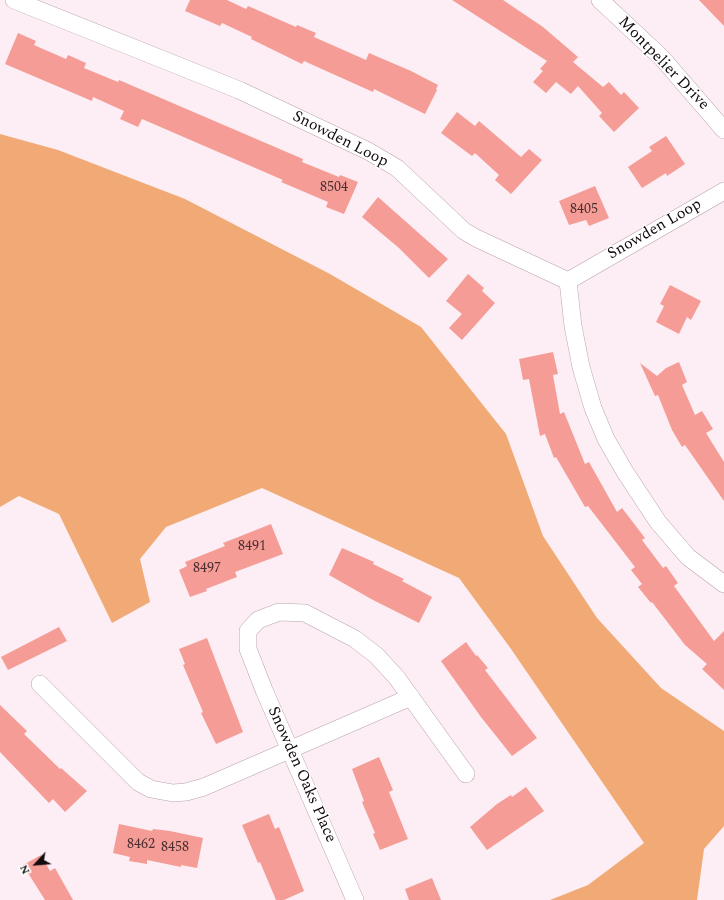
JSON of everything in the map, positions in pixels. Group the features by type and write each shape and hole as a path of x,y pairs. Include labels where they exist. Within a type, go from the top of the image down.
{"street":[{"name":"Snowden Loop","path":"14,0 238,90 368,151 396,168 464,231 568,281 724,190"},
{"name":"Montpelier Drive","path":"600,0 662,58 724,130"},
{"path":"568,281 573,326 581,367 593,408 606,440 658,522 688,557 724,584"},
{"name":"Snowden Oaks Place","path":"355,900 264,690 248,649 248,631 258,620 279,612 305,613 354,639 377,656 392,672 411,697"},
{"path":"40,684 138,782 156,791 186,792 204,787 411,697 466,774"}],"shaded area":[{"path":"0,134 58,150 185,199 330,274 421,327 506,434 543,536 597,618 661,688 724,731 724,826 704,849 697,900 550,900 588,885 644,843 511,649 459,578 262,488 166,527 140,559 150,602 112,623 59,514 19,496 0,507"}],"building":[{"path":"190,0 227,0 246,9 248,6 296,27 297,25 316,33 314,37 366,60 369,53 411,71 438,85 437,90 425,114 374,89 373,92 304,61 302,64 251,39 252,37 222,23 220,26 185,11"},
{"path":"452,0 503,0 543,27 578,57 573,62 603,87 609,82 621,95 624,92 639,108 614,132 599,116 602,113 578,86 571,94 556,82 546,93 533,82 543,71 540,69 547,61"},
{"path":"699,0 724,0 724,26"},
{"path":"18,33 36,41 34,45 66,59 68,55 86,63 84,68 118,82 119,80 303,159 302,162 339,177 340,175 358,182 344,214 326,207 328,202 281,182 283,180 142,119 138,127 120,119 124,111 93,97 92,101 5,64"},
{"path":"457,112 475,126 479,121 521,157 529,149 542,160 511,194 495,180 499,175 475,153 472,156 441,133"},
{"path":"666,136 685,164 667,176 666,173 642,188 628,167 652,151 649,147"},
{"path":"595,186 609,218 589,226 586,220 569,225 559,201"},
{"path":"378,197 448,259 429,278 399,248 362,217"},
{"path":"468,274 484,288 482,291 495,303 462,340 449,328 462,314 446,301"},
{"path":"670,285 701,301 691,320 687,317 679,334 656,322 664,306 660,304"},
{"path":"553,352 558,374 553,375 560,414 564,412 585,464 589,462 617,512 622,508 645,538 642,540 663,568 666,566 678,583 674,586 714,641 724,631 724,690 702,669 707,664 685,645 652,602 651,603 638,587 642,584 631,570 635,567 588,506 585,507 556,457 554,458 545,434 540,436 529,379 523,380 519,359"},
{"path":"679,362 687,382 682,385 695,415 702,411 713,429 706,433 724,462 724,501 685,445 682,447 672,430 658,395 655,396 640,363 657,376 666,368"},
{"path":"271,524 283,554 235,572 237,577 190,597 179,570 187,566 185,562 225,546 223,543"},
{"path":"342,548 374,562 373,564 404,579 402,581 432,597 419,623 373,600 329,575"},
{"path":"59,627 67,641 8,670 1,657"},
{"path":"207,638 243,732 216,744 201,713 203,712 183,665 185,664 179,649"},
{"path":"466,642 476,656 477,655 488,668 485,670 537,738 512,756 481,717 441,661"},
{"path":"0,705 27,731 24,734 60,769 61,768 87,791 65,812 53,799 49,803 0,752"},
{"path":"379,757 393,790 389,792 408,839 380,850 373,834 375,833 362,802 364,801 352,769"},
{"path":"526,787 544,811 487,850 470,827 497,804 511,795 512,797"},
{"path":"269,814 275,829 279,827 304,891 284,900 276,900 242,825"},
{"path":"119,824 152,831 153,829 170,831 203,838 197,868 181,865 181,867 147,860 147,864 129,861 130,857 113,853"},
{"path":"41,855 50,871 55,868 73,900 45,900 23,865"},
{"path":"432,878 441,900 409,900 405,889"}]}
